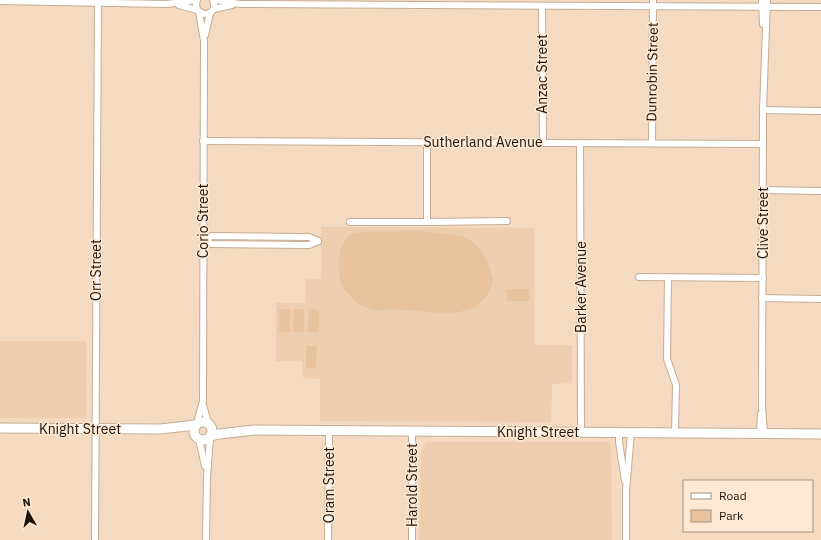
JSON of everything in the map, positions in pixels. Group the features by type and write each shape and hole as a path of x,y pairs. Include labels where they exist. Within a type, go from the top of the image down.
{"street":[{"path":"167,4 196,0"},
{"name":"Corio Street","path":"196,0 204,41 202,401 196,424"},
{"path":"214,0 240,4 485,3 542,6 653,3 764,7 821,7"},
{"name":"Corio Street","path":"204,41 214,0"},
{"name":"Clive Street","path":"762,0 764,7 765,39 762,190 762,433"},
{"name":"Clive Street","path":"764,7 767,0"},
{"path":"0,2 167,4 184,6 204,14 240,4"},
{"name":"Orr Street","path":"95,540 98,2"},
{"name":"Dunrobin Street","path":"652,143 653,3"},
{"name":"Anzac Street","path":"542,6 543,142"},
{"path":"763,110 821,111"},
{"name":"Sutherland Avenue","path":"203,141 763,144"},
{"path":"427,142 427,222"},
{"name":"Barker Avenue","path":"580,143 581,432"},
{"path":"762,190 821,190"},
{"path":"350,222 507,221"},
{"path":"212,236 309,237 318,241 309,244 212,244 203,240 212,236"},
{"path":"639,277 763,278"},
{"path":"668,278 667,359 676,385 675,433"},
{"path":"762,298 821,299"},
{"name":"Corio Street","path":"202,401 209,425"},
{"path":"206,540 207,477 210,436 212,431 209,425 203,422 196,424 193,430 197,437 207,477"},
{"name":"Knight Street","path":"160,429 196,424"},
{"name":"Knight Street","path":"209,425 254,430 821,434"},
{"name":"Knight Street","path":"0,428 160,429 189,433 197,437"},
{"name":"Knight Street","path":"210,436 254,430"},
{"name":"Oram Street","path":"328,540 329,430"},
{"name":"Harold Street","path":"412,431 412,540"},
{"path":"619,432 626,491"},
{"path":"626,540 626,491 632,432"},
{"path":"197,437 205,440 210,436"}],"shaded area":[{"path":"321,227 535,228 534,345 572,345 572,383 552,384 551,422 320,421 320,379 303,378 302,361 276,361 276,303 305,303 306,279 321,279"},
{"path":"0,341 86,341 86,418 0,418"},
{"path":"426,442 608,442 611,445 612,540 419,540 421,450"}],"green space":[{"path":"419,231 462,236 473,242 481,250 487,260 493,278 488,294 477,307 452,314 392,309 377,311 359,305 340,283 340,250 348,236 353,233 362,232"},
{"path":"507,289 530,289 530,301 507,301"},
{"path":"279,309 290,309 290,332 279,332"},
{"path":"294,309 304,309 304,332 293,332"},
{"path":"309,309 319,310 319,332 308,332"},
{"path":"306,346 317,346 316,368 306,368"}]}
